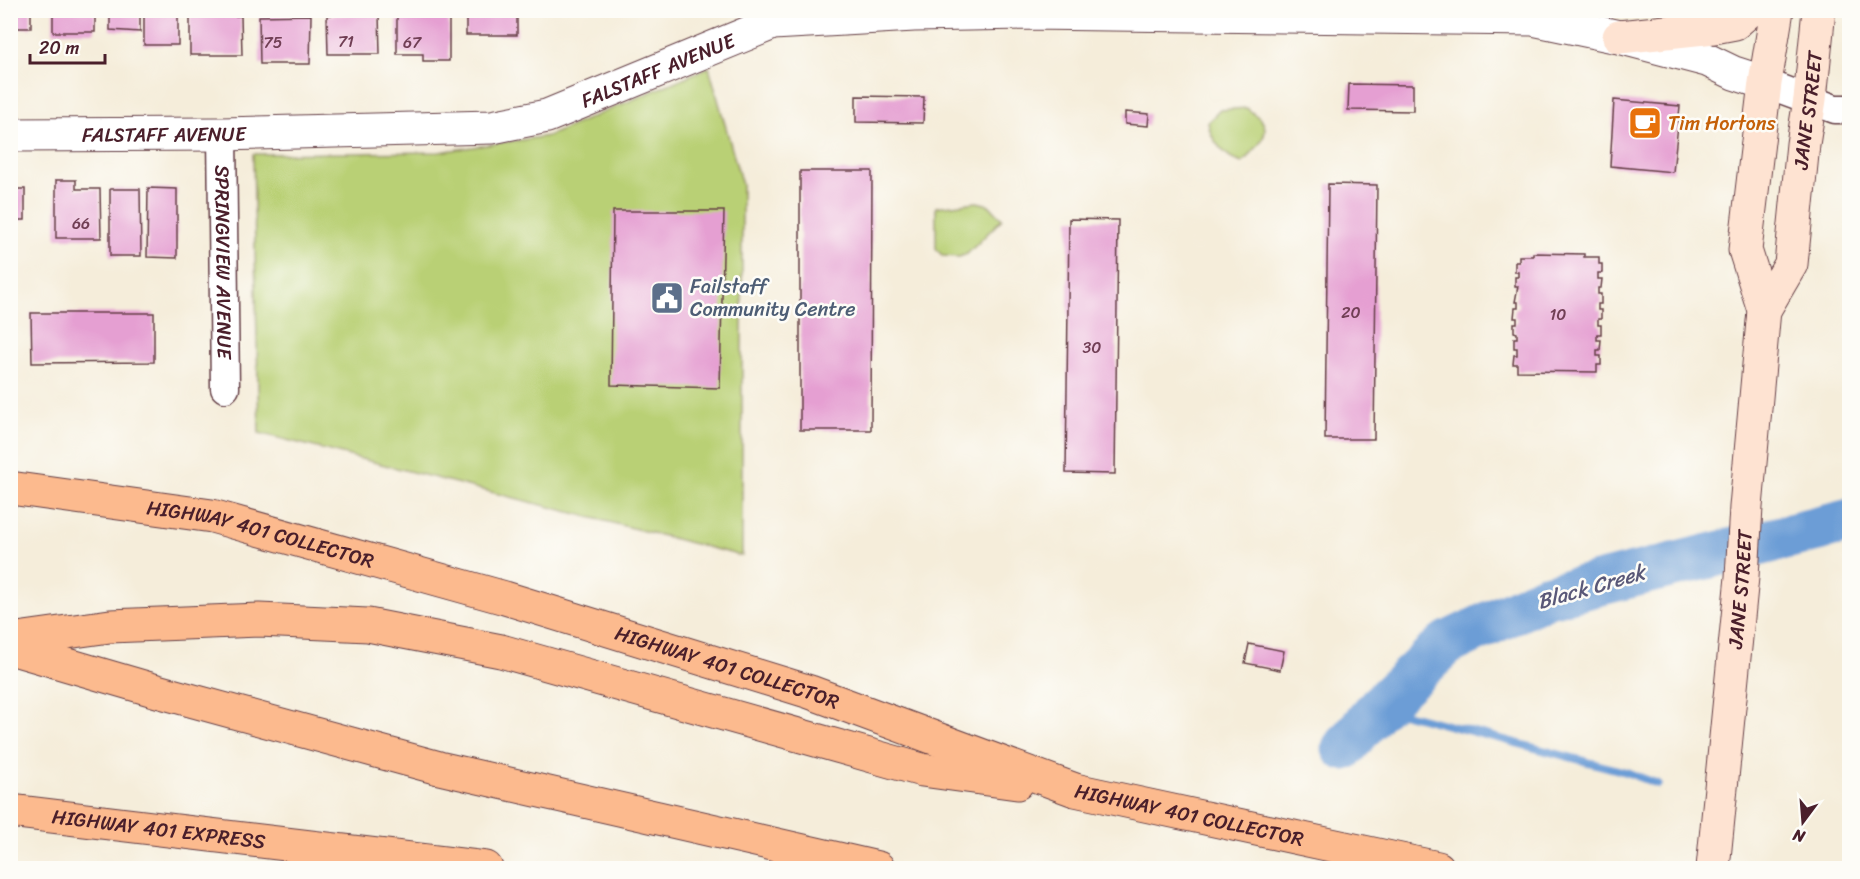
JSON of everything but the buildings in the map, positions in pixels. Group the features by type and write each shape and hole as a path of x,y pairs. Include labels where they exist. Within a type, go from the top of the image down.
{"highway":[{"name":"HIGHWAY 401 COLLECTOR","path":"10,488 212,516 505,598 810,692 1075,790 1438,868"},
{"path":"10,640 110,626 259,620 368,625 501,651 921,770 1075,790"},
{"path":"10,648 157,691 439,768 878,868"},
{"name":"HIGHWAY 401 EXPRESS","path":"10,811 486,868"}],"main road":[{"path":"1619,37 1735,23 1750,10"},
{"name":"JANE STREET","path":"1713,868 1742,578 1746,507 1764,310 1745,250 1765,83 1777,10"},
{"name":"JANE STREET","path":"1764,310 1791,264 1819,10"}],"street":[{"name":"FALSTAFF AVENUE","path":"10,135 222,134 492,127 547,116 773,23 914,15 1028,12 1533,19 1619,37 1707,60 1765,83"},
{"path":"1765,83 1835,108 1850,109"},
{"name":"SPRINGVIEW AVENUE","path":"222,134 225,388"}],"green space":[{"path":"709,67 742,185 742,556 259,433 253,154 439,152 548,136"},
{"path":"1247,108 1262,121 1265,132 1260,144 1242,163 1230,157 1219,147 1209,129 1208,122 1220,110"},
{"path":"977,202 989,205 1002,219 967,254 959,257 943,256 936,249 936,207"}],"waterway":[{"name":"Black Creek","path":"1344,748 1379,707 1446,644 1545,597 1850,521"},
{"path":"1379,707 1626,772 1658,784"}],"place":[{"name":"Tim Hortons","path":"1645,123"},
{"name":"Failstaff Community Centre","path":"667,298"}]}
